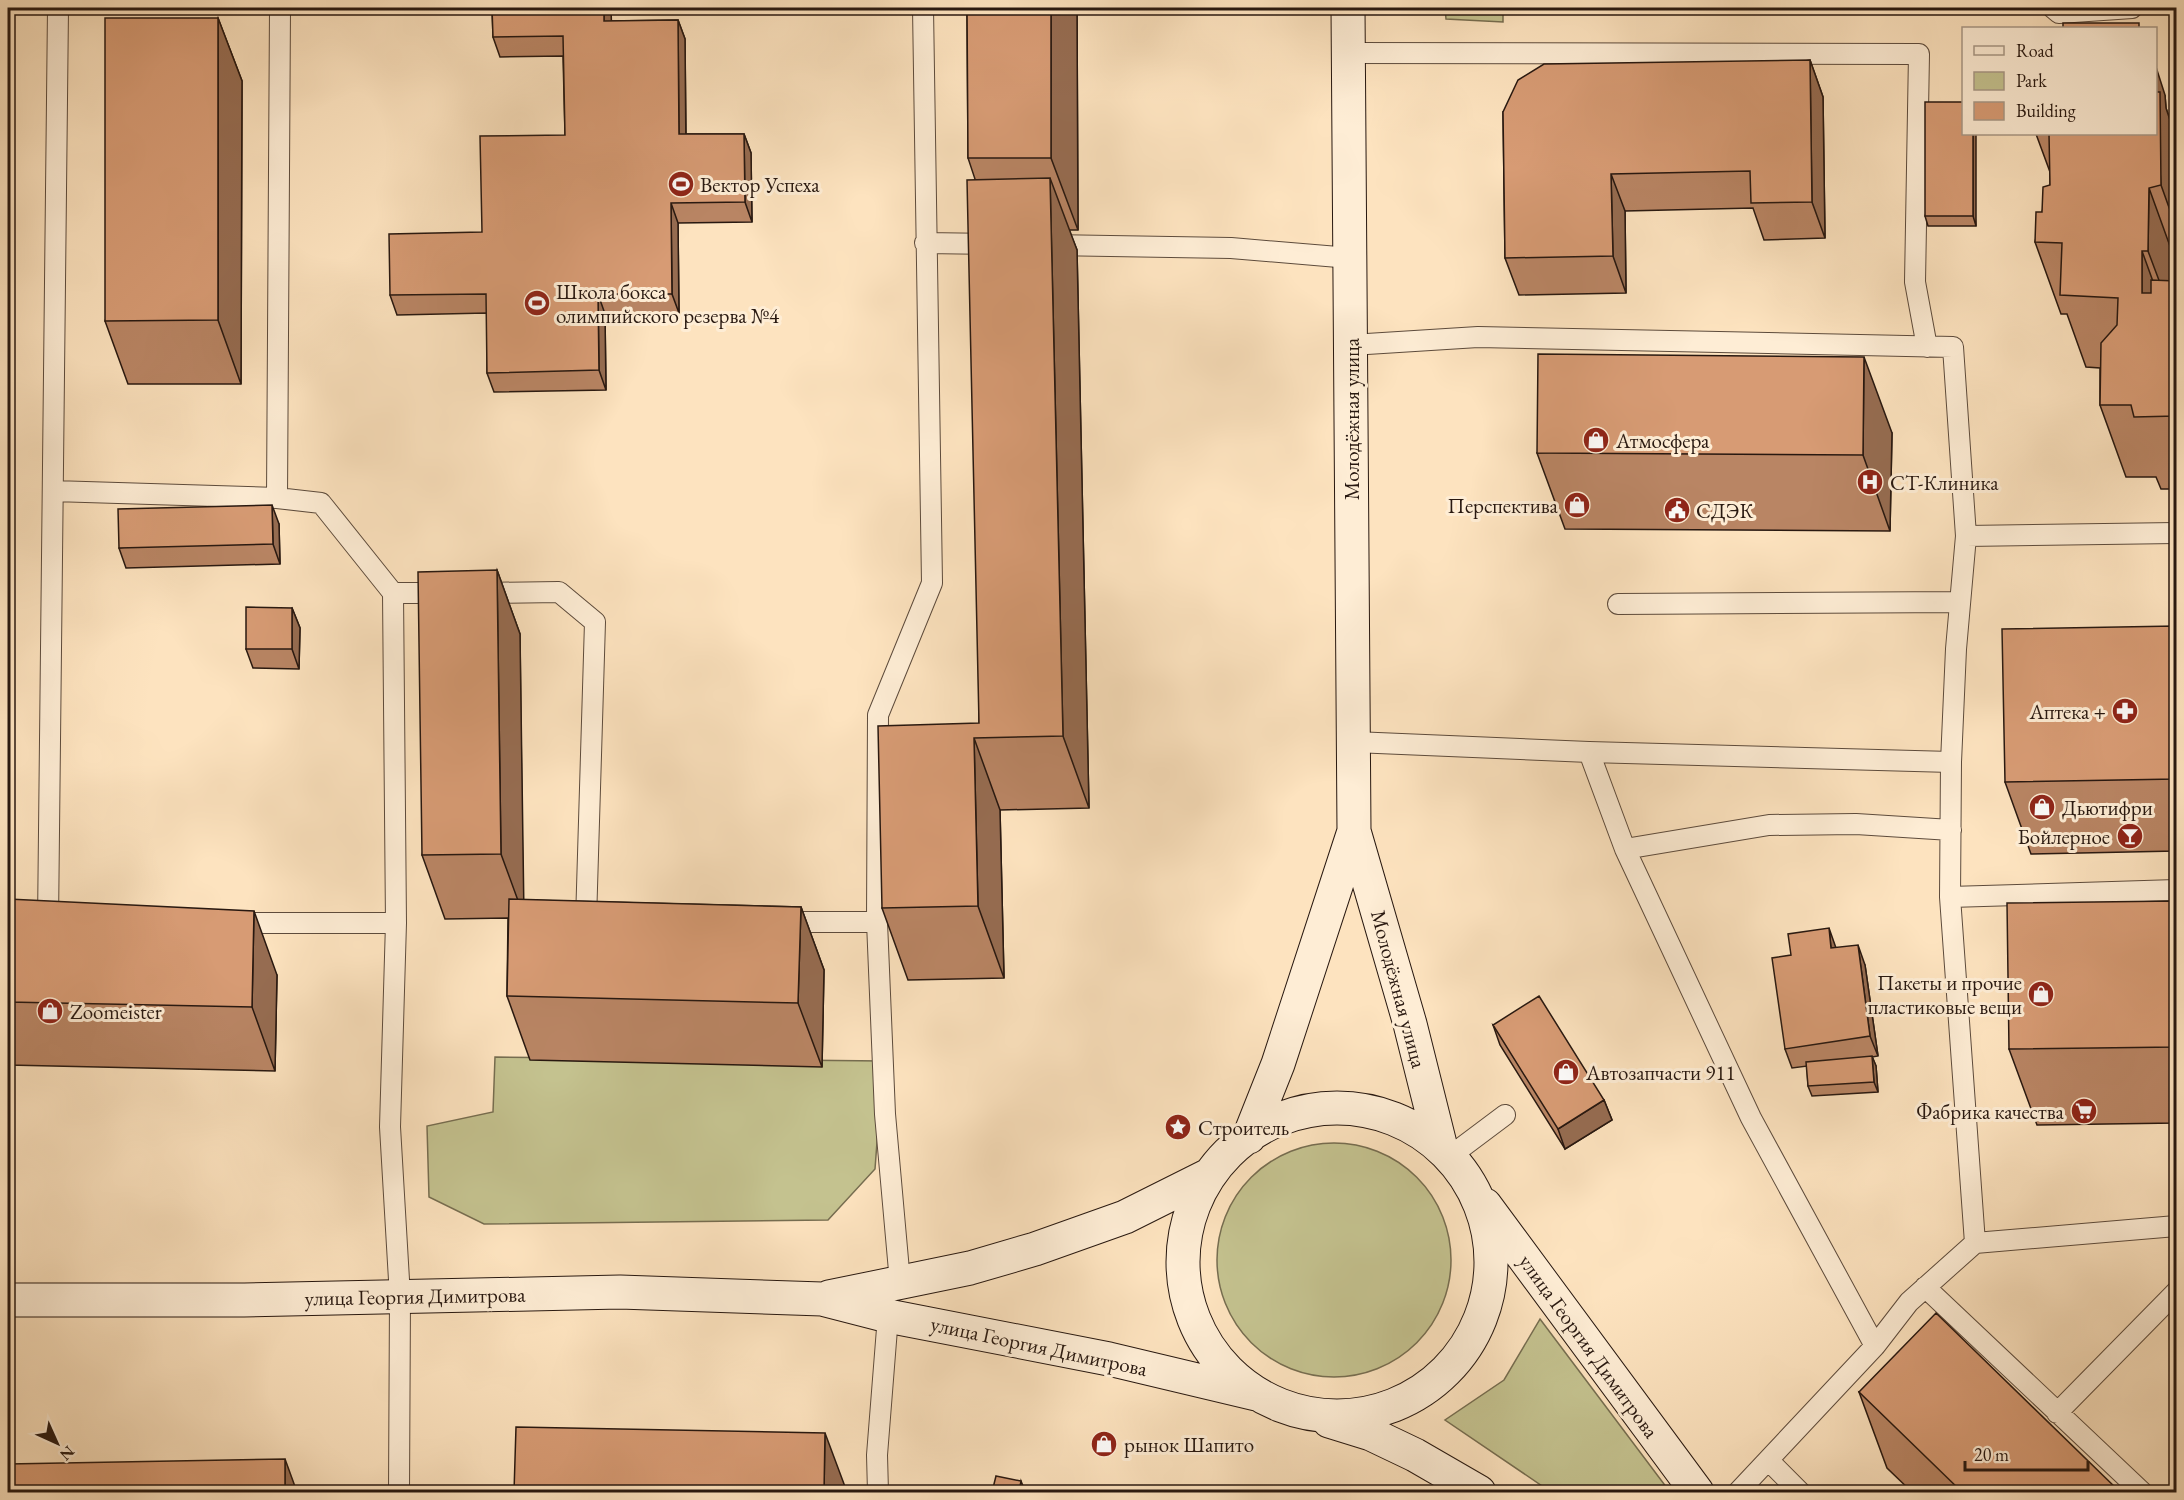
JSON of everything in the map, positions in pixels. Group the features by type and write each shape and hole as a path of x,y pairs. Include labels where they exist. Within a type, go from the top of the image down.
{"main road":[{"name":"Молодёжная улица","path":"1348,8 1354,831 1445,1152"},
{"name":"Молодёжная улица","path":"1249,1137 1278,1064 1354,831"},
{"path":"1310,1416 1357,1415 1377,1411 1402,1401 1428,1386 1447,1370 1465,1347 1485,1297 1490,1270 1487,1226 1481,1199 1466,1174 1445,1152 1417,1131 1390,1116 1346,1110 1320,1110 1298,1114 1276,1121 1249,1137 1227,1155 1209,1175 1192,1208 1185,1233 1182,1262 1186,1293 1200,1337 1231,1374 1256,1394 1310,1416 1371,1434 1414,1455 1479,1492"},
{"name":"улица Георгия Димитрова","path":"822,1299 970,1268 1035,1249 1125,1217 1209,1175"},
{"name":"улица Георгия Димитрова","path":"1481,1199 1697,1492"},
{"name":"улица Георгия Димитрова","path":"8,1300 232,1300 620,1292 822,1299 888,1316 1109,1359 1256,1394"}],"lane":[{"path":"58,8 48,923 72,923"},
{"path":"277,498 280,8"},
{"path":"900,1282 885,1114 877,922 878,715 932,583 923,8"},
{"path":"2053,8 2059,13 2132,8"},
{"path":"1348,53 1919,54 1915,282 1927,347"},
{"path":"925,243 1231,248 1350,258"},
{"path":"1351,345 1478,337 1953,347 1966,536 1956,649 1951,762 1950,897 1975,1243"},
{"path":"53,491 277,498 321,503 393,593 396,923 390,1127 400,1297 399,1492"},
{"path":"1966,536 2176,533"},
{"path":"393,593 560,592 595,622 586,921 609,921"},
{"path":"1618,604 1960,602"},
{"path":"1354,742 1589,752 1951,762"},
{"path":"1589,752 1625,849 1751,1118 1875,1346"},
{"path":"1625,849 1769,825 1856,824 1951,830"},
{"path":"1950,897 2176,890"},
{"path":"760,922 877,922"},
{"path":"216,923 396,923"},
{"path":"1445,1152 1505,1115"},
{"path":"1738,1492 1875,1346 1909,1302 1975,1243 2176,1226"},
{"path":"1925,1287 2142,1492"},
{"path":"2057,1413 2176,1292"},
{"path":"878,1492 877,1455 888,1316"},
{"path":"1768,1460 1800,1492"}],"green space":[{"path":"1445,8 1503,8 1503,22 1446,19"},
{"path":"495,1057 883,1061 875,1169 828,1220 484,1224 429,1197 427,1126 493,1112"},
{"path":"1334,1143 1357,1145 1379,1152 1399,1163 1417,1177 1431,1195 1442,1215 1449,1237 1451,1260 1449,1283 1442,1305 1431,1325 1417,1343 1399,1357 1379,1368 1357,1375 1334,1377 1311,1375 1289,1368 1269,1357 1251,1343 1237,1325 1226,1305 1219,1283 1217,1260 1219,1237 1226,1215 1237,1195 1251,1177 1269,1163 1289,1152 1311,1145"},
{"path":"1540,1319 1670,1492 1551,1492 1445,1420 1504,1380"}],"building":[{"path":"492,8 604,8 604,21 678,20 679,134 744,134 745,202 671,203 672,294 598,294 599,370 487,373 486,294 390,295 389,234 482,232 480,136 565,135 563,36 493,37"},
{"path":"967,8 1051,8 1051,158 968,158"},
{"path":"105,18 218,18 218,320 105,321"},
{"path":"2063,23 2139,23 2139,27 2063,27"},
{"path":"1810,60 1812,202 1751,203 1750,171 1611,174 1613,256 1505,258 1503,112 1518,80 1544,64"},
{"path":"2157,92 2160,92 2161,185 2149,188 2148,251 2142,251 2142,293 2151,293 2151,280 2176,281 2176,416 2134,417 2131,405 2100,405 2101,343 2117,325 2118,298 2060,295 2062,243 2035,242 2036,212 2042,212 2043,187 2050,185 2049,135 2157,135"},
{"path":"1925,102 1962,102 1962,135 1973,135 1973,216 1925,216"},
{"path":"1050,178 1063,736 974,738 978,906 882,908 878,726 979,723 967,180"},
{"path":"1538,354 1864,357 1863,455 1537,453"},
{"path":"272,505 273,544 119,548 118,509"},
{"path":"497,570 501,854 422,855 418,572"},
{"path":"246,607 292,608 292,649 246,649"},
{"path":"2176,626 2176,779 2005,782 2002,629"},
{"path":"8,899 254,911 252,1007 8,1002"},
{"path":"509,899 801,907 798,1003 507,996"},
{"path":"2176,901 2176,1047 2009,1049 2007,903"},
{"path":"1829,928 1831,948 1858,945 1870,1036 1785,1049 1772,958 1791,955 1788,934"},
{"path":"1539,996 1604,1100 1558,1129 1493,1025"},
{"path":"1872,1056 1874,1082 1808,1086 1806,1062"},
{"path":"1936,1313 2120,1492 1962,1492 1859,1392"},
{"path":"516,1427 825,1433 824,1492 514,1492"},
{"path":"285,1459 285,1492 8,1492 8,1464"},
{"path":"996,1476 1021,1481 1019,1492 992,1492"}],"place":[{"name":"Вектор Успеха","path":"681,184"},
{"name":"Школа бокса олимпийского резерва №4","path":"537,303"},
{"name":"Атмосфера","path":"1596,440"},
{"name":"СТ-Клиника","path":"1870,482"},
{"name":"Перспектива","path":"1577,505"},
{"name":"СДЭК","path":"1677,510"},
{"name":"Аптека +","path":"2125,711"},
{"name":"Дьютифри","path":"2042,807"},
{"name":"Бойлерное","path":"2130,836"},
{"name":"Пакеты и прочие пластиковые вещи","path":"2041,994"},
{"name":"Zoomeister","path":"50,1011"},
{"name":"Автозапчасти 911","path":"1566,1072"},
{"name":"Фабрика качества","path":"2084,1111"},
{"name":"Строитель","path":"1178,1127"},
{"name":"рынок Шапито","path":"1104,1444"}]}
